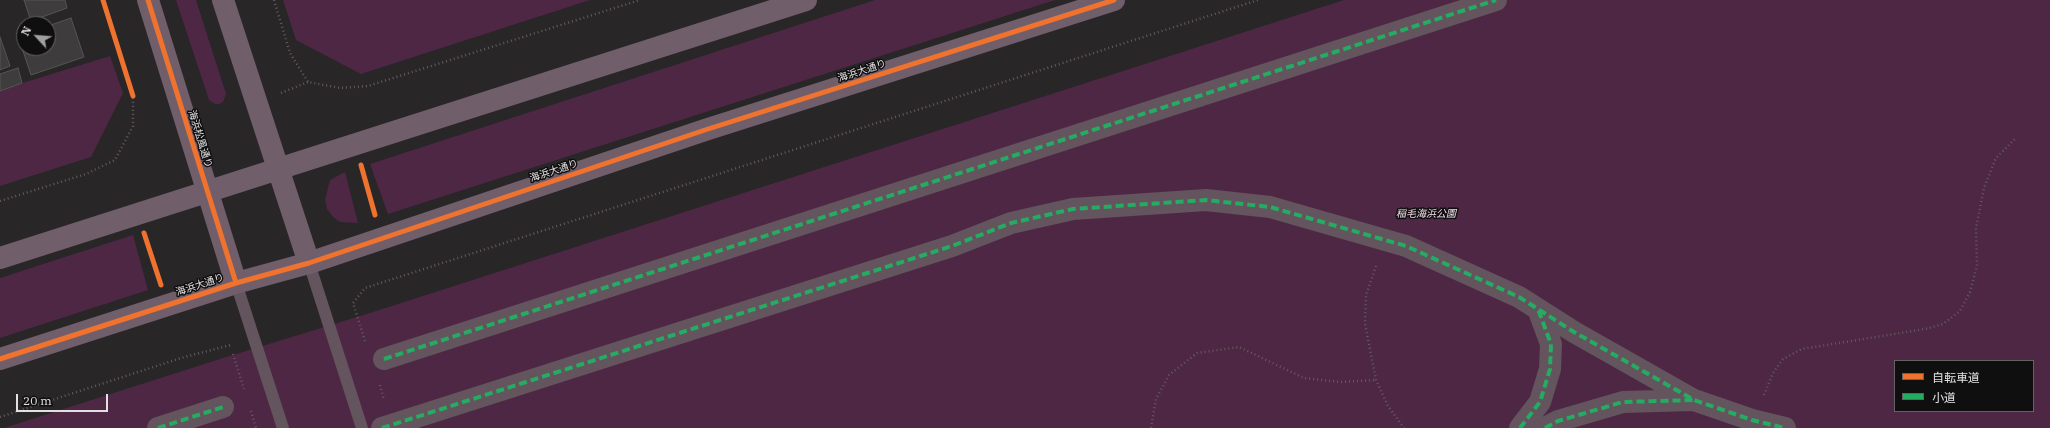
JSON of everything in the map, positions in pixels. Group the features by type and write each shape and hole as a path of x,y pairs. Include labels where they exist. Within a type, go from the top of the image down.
{"street":[{"name":"海浜松風通り","path":"148,0 236,284"},
{"path":"223,0 309,262"},
{"path":"0,258 806,0"},
{"name":"海浜大通り","path":"0,359 309,262 705,130 1114,0"},
{"path":"384,359 1496,0"},
{"path":"382,428 952,246 1011,223 1073,210 1206,200 1270,207 1406,246 1505,291 1694,400 1752,420 1786,428"},
{"path":"1520,428 1540,402 1550,369 1551,344 1538,309"},
{"path":"1545,428 1558,421 1623,402 1694,400"},
{"path":"158,428 223,407"}],"lane":[{"path":"309,262 362,428"},
{"path":"236,284 283,428"}],"path":[{"path":"274,0 290,53 308,82"},
{"path":"280,93 308,82 340,88 368,86 640,0"},
{"path":"353,303 365,288 1258,0"},
{"path":"0,201 86,174 115,160 133,126 133,96"},
{"path":"1752,420 1773,373 1783,359 1802,348 1925,329 1943,324 1960,311 1970,292 1977,266 1976,228 1984,188 1996,158 2015,139"},
{"path":"361,165 376,215"},
{"path":"144,234 161,285"},
{"path":"1386,240 1366,295 1365,324 1376,380 1388,406 1404,428"},
{"path":"0,417 230,344 245,393"},
{"path":"1151,428 1156,399 1169,375 1197,353 1239,347 1304,378 1340,382 1376,380"},
{"path":"249,407 256,428"}],"green space":[{"path":"176,0 196,0 226,94 223,102 219,104 215,104 209,100"},
{"path":"283,0 590,0 361,74 296,40"},
{"path":"875,0 1055,0 388,214 370,164"},
{"name":"稲毛海浜公園","path":"1344,0 2050,0 2050,428 4,428 370,313"},
{"path":"110,56 123,93 91,157 0,186 0,90"},
{"path":"345,172 358,223 340,222 333,217 327,209 325,200 330,180"},
{"path":"133,235 148,290 0,338 0,278"}],"building":[{"path":"24,0 65,0 67,8 45,16 29,16"},
{"path":"71,18 84,57 31,75 25,56 56,56 56,23"},
{"path":"0,37 10,66 0,70"},
{"path":"18,68 22,83 0,91 0,74"}],"marked path":[{"path":"384,359 1496,0"},
{"path":"382,428 952,246 1011,223 1073,209 1206,200 1270,207 1406,246 1519,297 1574,332 1694,400 1752,420 1785,428"},
{"path":"1520,428 1540,402 1550,369 1551,344 1538,309"},
{"path":"1545,428 1558,421 1623,402 1694,400"},
{"path":"158,428 223,407"}],"cycle path":[{"path":"103,0 133,96"},
{"path":"148,0 236,283"},
{"path":"0,359 236,283 309,263 705,130 1114,0"},
{"path":"361,165 375,215"},
{"path":"144,233 161,285"}]}
